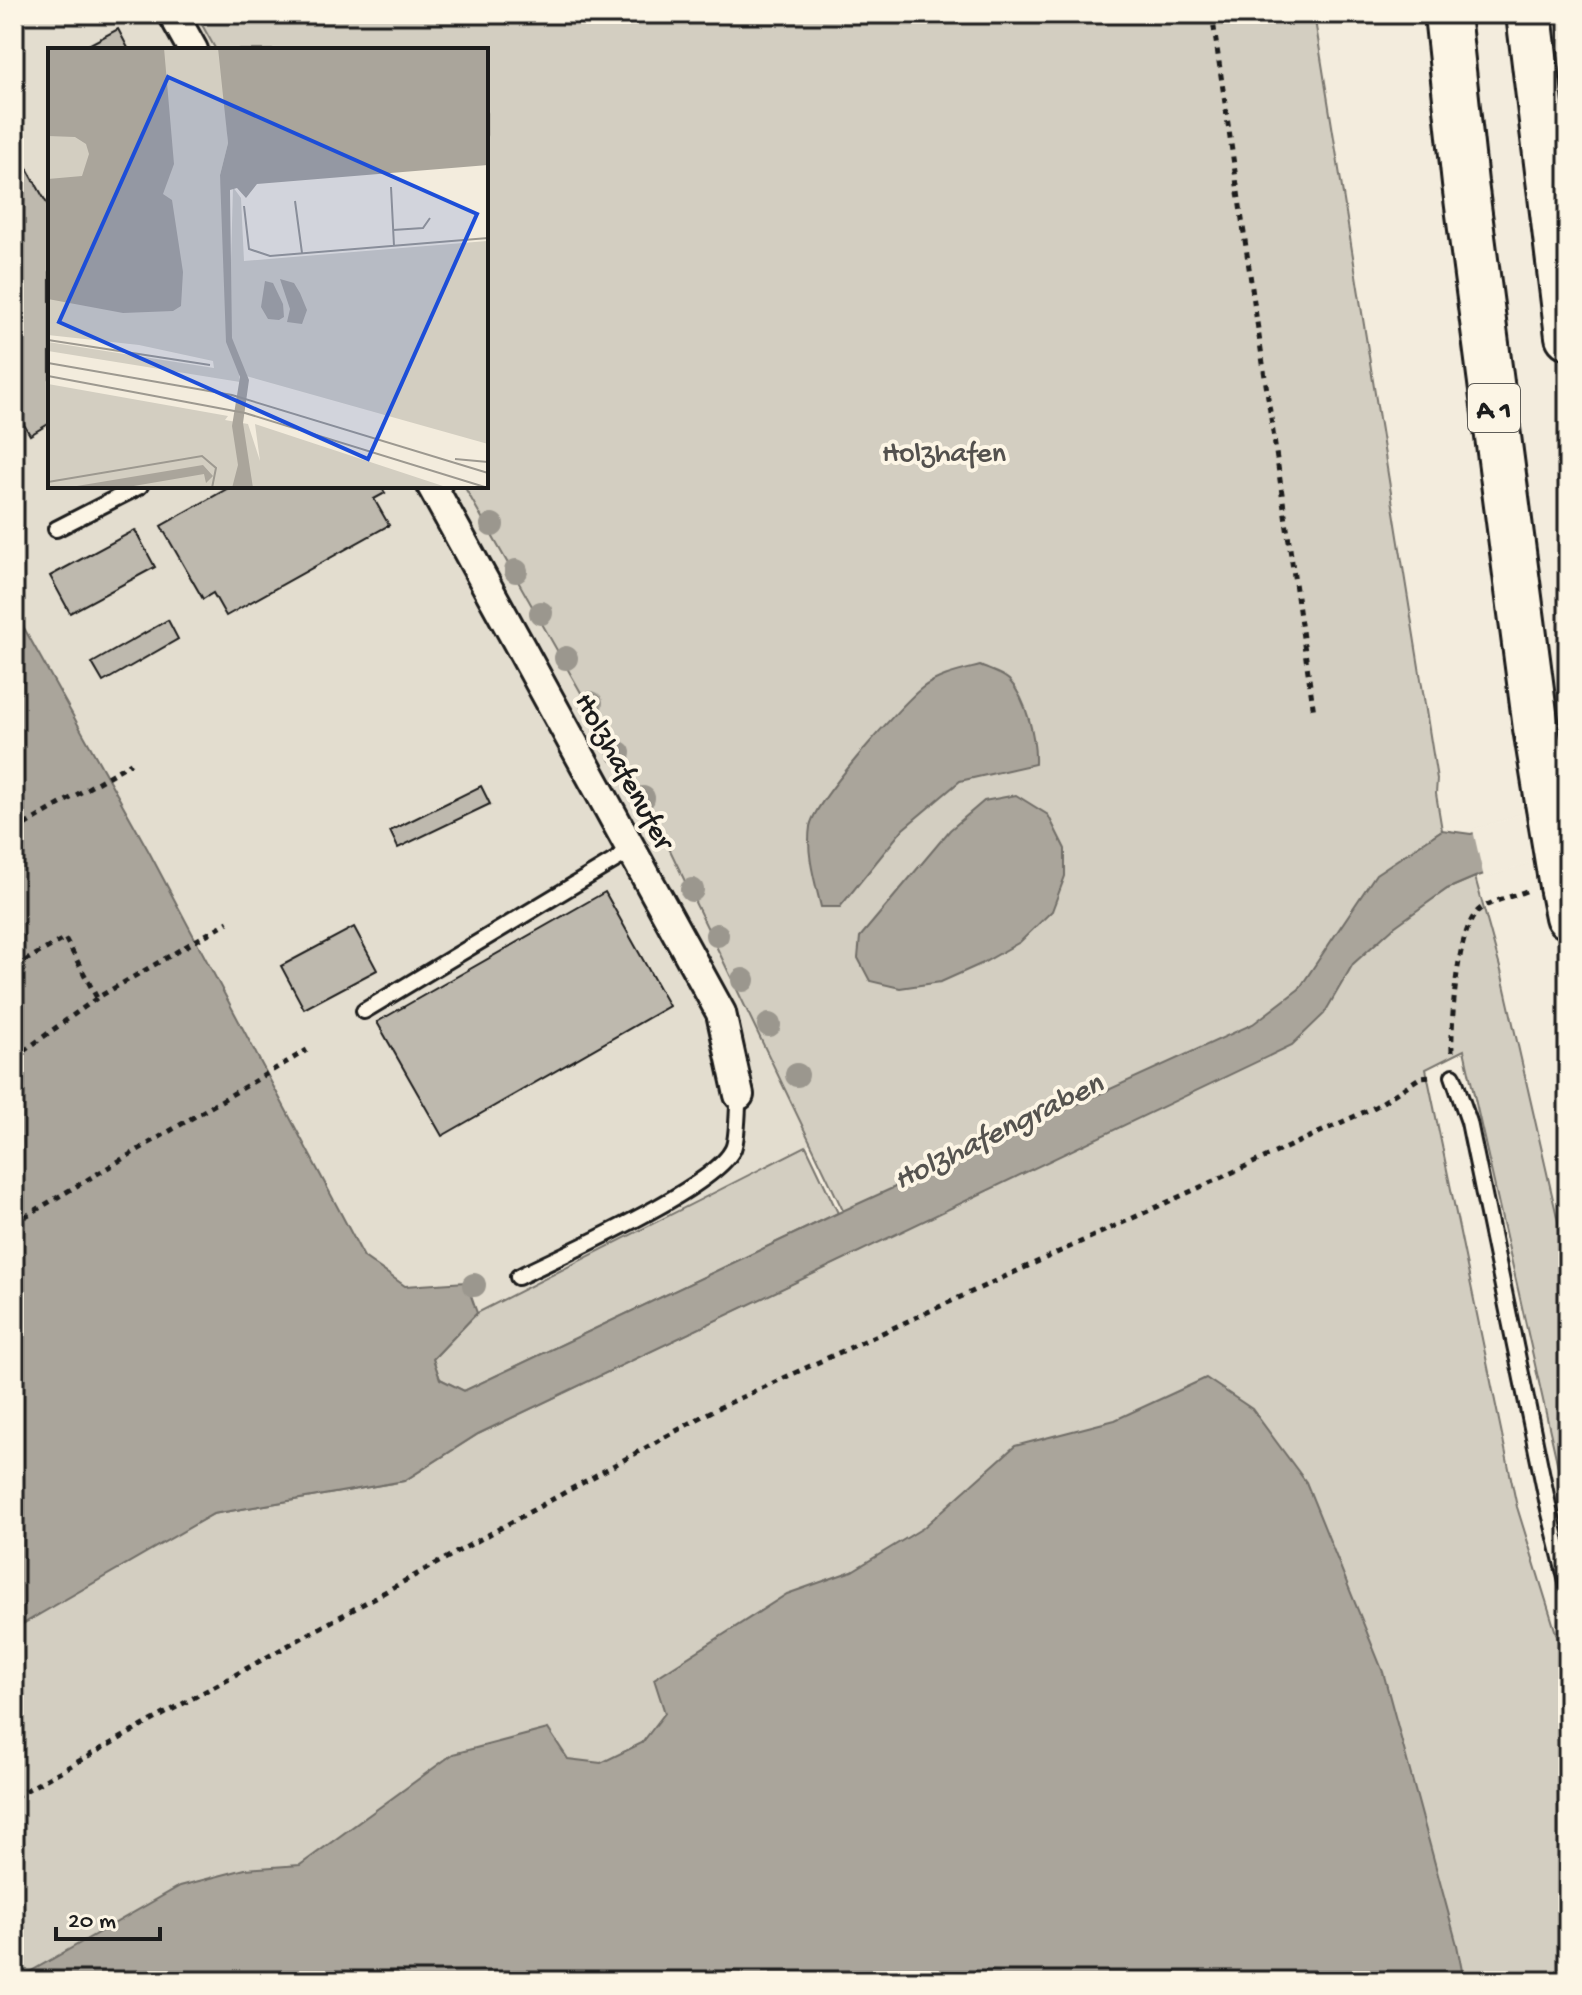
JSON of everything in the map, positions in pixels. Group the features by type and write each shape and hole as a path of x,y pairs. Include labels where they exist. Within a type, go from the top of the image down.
{"highway":[{"name":"A 1","path":"1447,14 1465,183 1548,802 1556,896"},
{"path":"1529,14 1568,336"}],"street":[{"path":"173,14 192,48"},
{"name":"Holzhafenufer","path":"433,488 721,1013 739,1095"}],"lane":[{"path":"56,529 136,488"},
{"path":"364,1011 632,850"},
{"path":"1453,1076 1469,1122 1548,1505 1568,1586"},
{"path":"518,1277 647,1212 710,1176 734,1149 739,1095"}],"path":[{"path":"1212,14 1314,713"},
{"path":"14,831 131,763"},
{"path":"14,1797 714,1410 1375,1107 1421,1077 1453,1076 1451,1023 1459,963 1468,928 1479,909 1556,896"},
{"path":"14,1058 97,998 228,922"},
{"path":"14,967 65,938 97,998"},
{"path":"14,1223 307,1050"}],"shaded area":[{"path":"14,14 196,14 215,48 48,48 48,488 465,488 669,848 811,1143 477,1313 466,1283 405,1286 364,1257 148,850 14,610"},
{"path":"14,610 148,850 364,1257 405,1286 466,1282 477,1313 433,1359 440,1379 464,1391 838,1213 1253,1024 1299,989 1376,874 1442,830 1471,834 1568,802 1568,847 1447,889 1394,927 1353,964 1324,1014 1292,1045 478,1434 404,1481 213,1514 14,1629"},
{"path":"980,666 1006,678 1021,698 1032,732 1035,764 960,781 903,829 840,907 821,907 809,837 815,815 826,797 878,733 922,688 943,677"},
{"path":"1016,795 1048,815 1065,849 1065,876 1052,911 1020,942 941,982 900,988 870,981 858,958 860,937 950,830 984,801"},
{"path":"1206,1378 1252,1409 1306,1482 1383,1672 1464,1981 14,1981 180,1886 245,1869 300,1865 453,1754 548,1729 568,1759 601,1763 642,1743 665,1713 654,1679 787,1594 852,1571 923,1528 1015,1446 1115,1420"}],"green space":[{"name":"Holzhafen","path":"196,14 1314,14 1437,779 1436,794 1442,830 1433,836 1429,901 1475,877 1501,971 1568,1265 1568,1511 1464,1050 1426,1069 1517,1507 1568,1672 1568,1981 14,1981 14,1621 213,1514 404,1481 478,1434 862,1250 669,848 465,488 488,488 488,48 215,48"},
{"path":"806,1146 838,1213 464,1391 440,1379 433,1359 477,1313"}],"pier":[{"path":"1568,798 1568,851 1484,878 1473,830"}],"building":[{"path":"118,29 128,48 83,48"},
{"path":"14,145 48,205 48,424 30,435 14,407"},
{"path":"228,488 382,488 385,493 374,499 389,525 226,616 213,593 203,599 161,526"},
{"path":"135,530 155,567 70,613 50,576"},
{"path":"168,620 178,639 103,682 92,663"},
{"path":"481,786 490,804 398,848 390,831"},
{"path":"605,892 669,1006 442,1136 377,1022"},
{"path":"354,927 377,970 304,1009 281,966"}],"water label":[{"name":"Holzhafengraben","path":"997,1129"}]}
